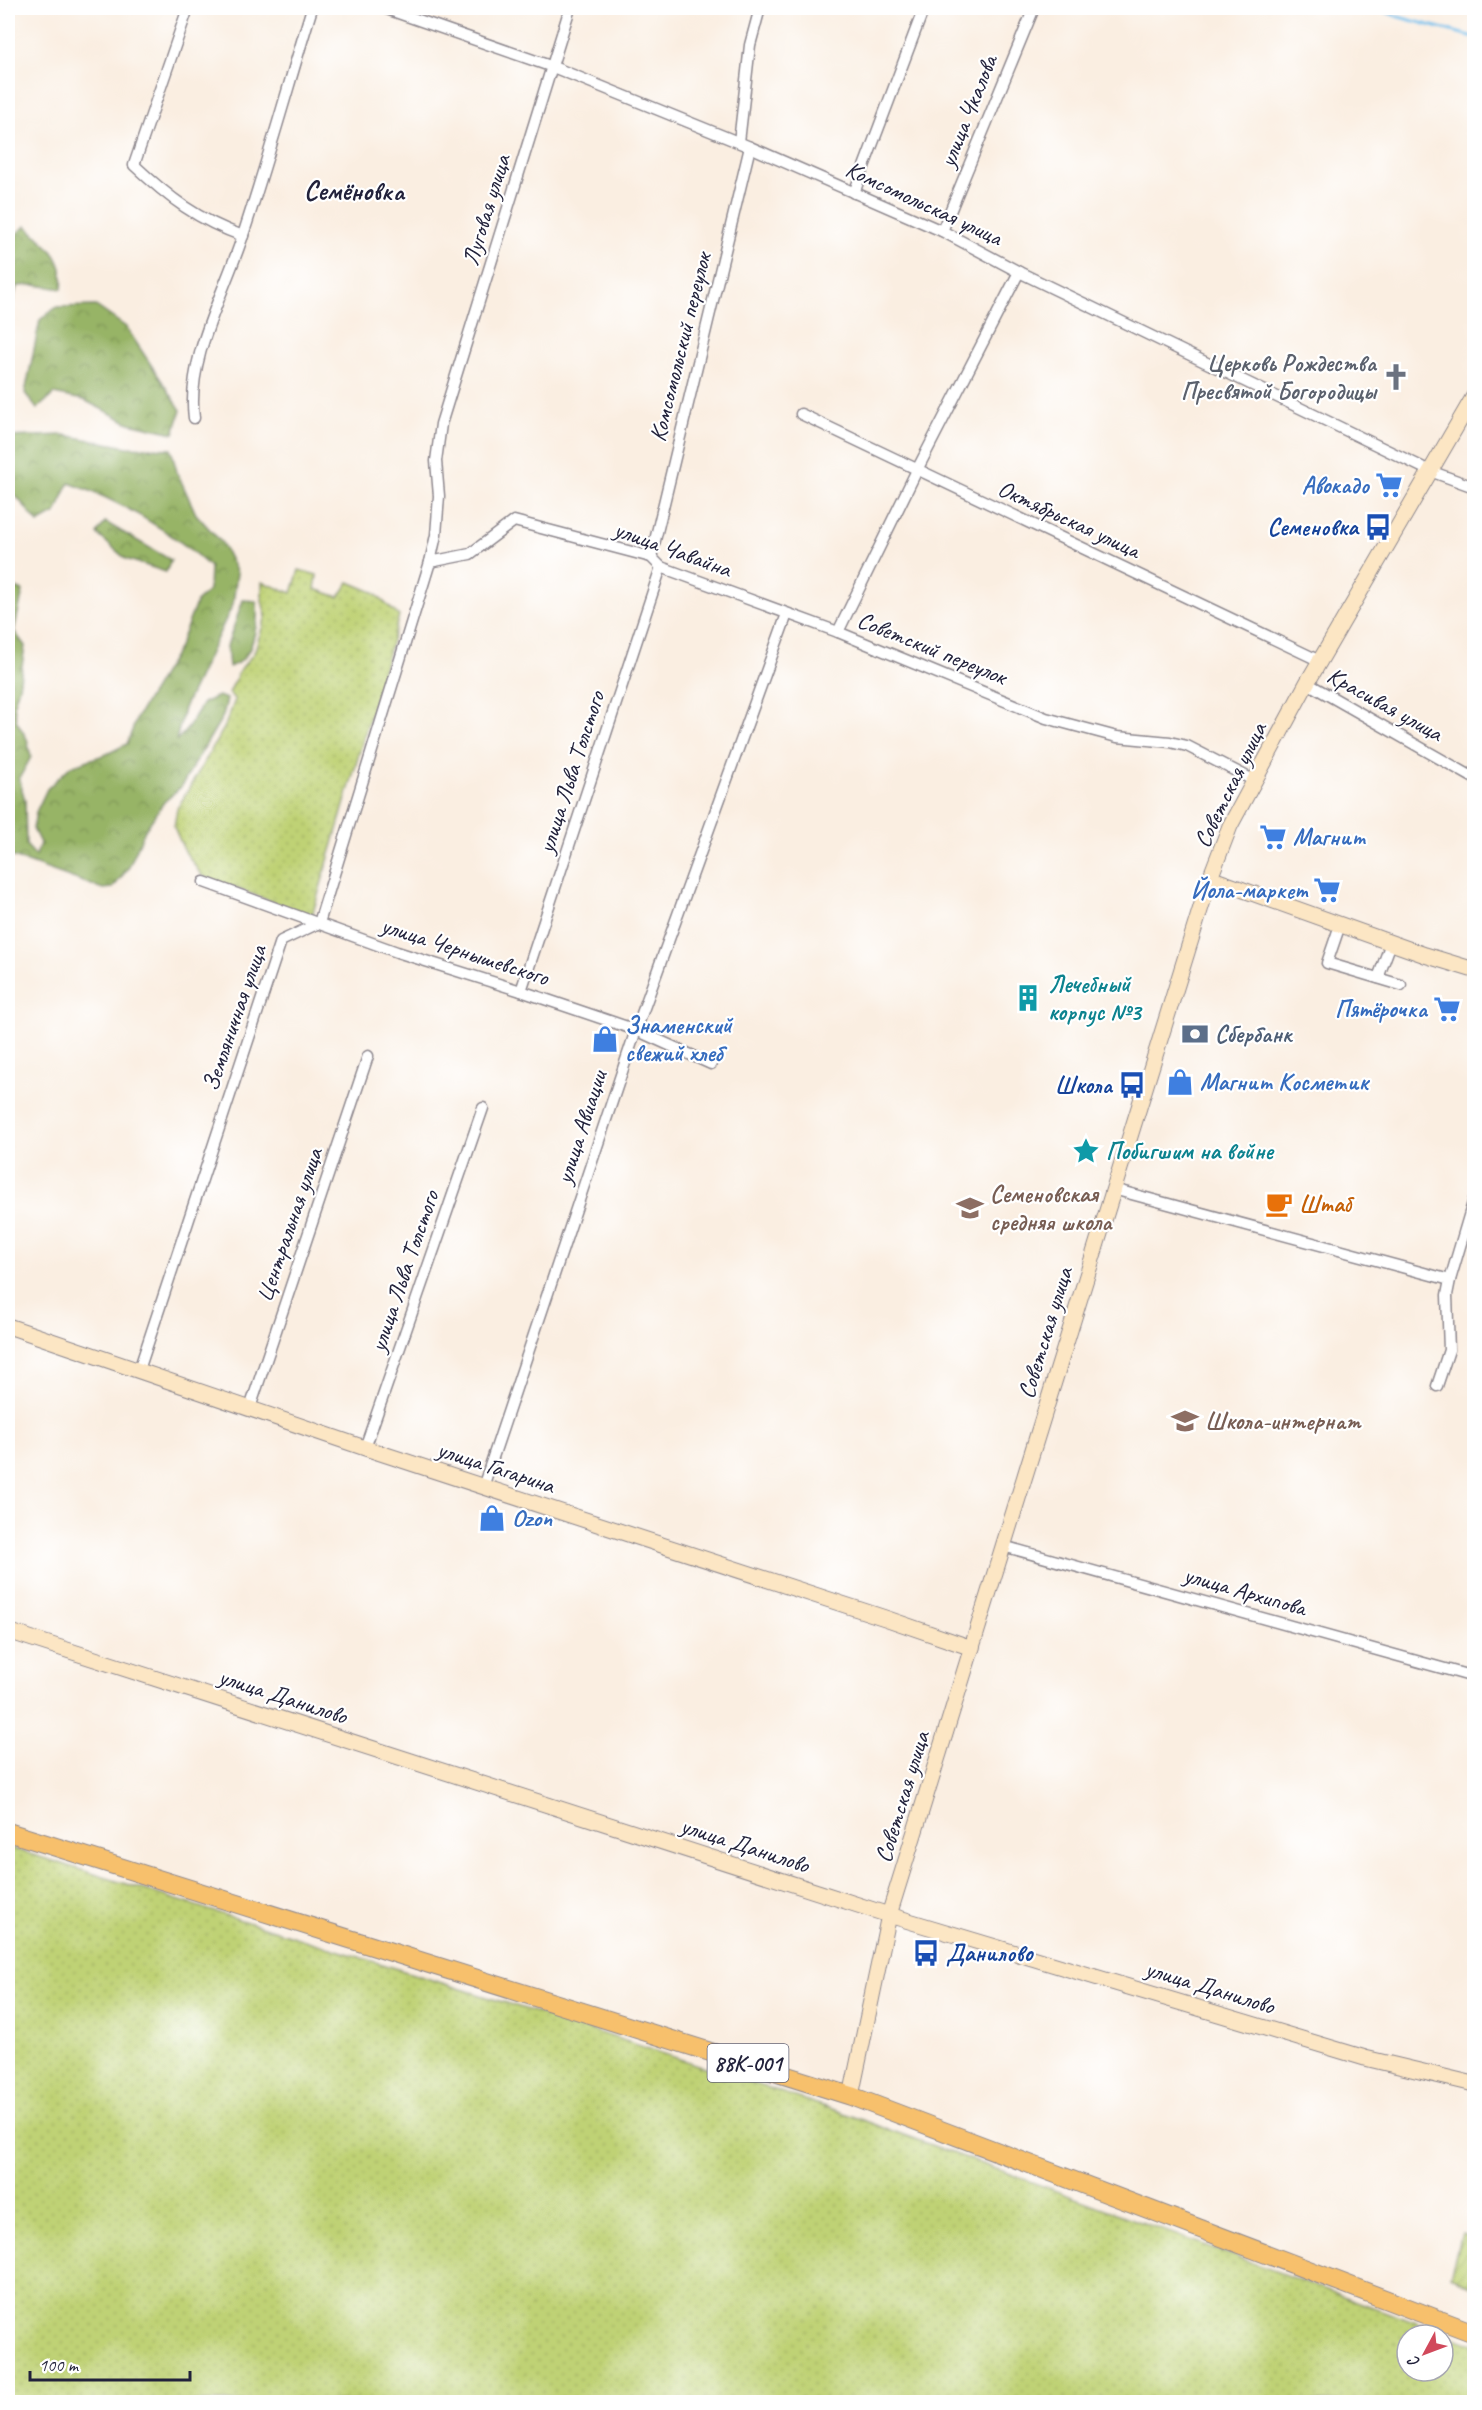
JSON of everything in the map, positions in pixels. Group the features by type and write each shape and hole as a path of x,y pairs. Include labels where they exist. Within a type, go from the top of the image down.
{"main road":[{"name":"Советская улица","path":"851,2096 889,1915 1210,878 1230,826 1307,683 1474,396"},
{"path":"1210,878 1391,943 1474,970"},
{"name":"улица Гагарина","path":"8,1326 364,1448 972,1648"},
{"name":"улица Данилово","path":"8,1631 889,1915 1365,2058 1474,2084"},
{"name":"88К-001","path":"8,1832 851,2096 1474,2333"}],"street":[{"path":"188,8 134,165 169,197 191,213 217,227 243,237"},
{"path":"194,418 191,397 196,367 243,237 312,8"},
{"name":"Комсомольская улица","path":"384,8 552,67 739,142 942,231 1019,272 1430,471 1474,487"},
{"name":"Луговая улица","path":"430,562 436,535 439,496 436,460 441,424 570,8"},
{"path":"739,142 750,45 760,8"},
{"path":"854,193 924,8"},
{"name":"улица Чкалова","path":"942,231 1034,8"},
{"name":"Комсомольский переулок","path":"651,557 750,147"},
{"name":"Советский переулок","path":"1019,272 917,470 838,632 1046,718 1117,737 1187,746 1255,781"},
{"name":"Октябрьская улица","path":"801,414 1320,661"},
{"name":"улица Чавайна","path":"430,562 470,555 514,520 651,557 661,567 838,632"},
{"path":"319,923 430,562"},
{"name":"улица Льва Толстого","path":"521,991 661,567"},
{"name":"улица Авиации","path":"483,1487 636,1030 787,614"},
{"name":"Красивая улица","path":"1307,683 1474,778"},
{"name":"улица Чернышевского","path":"204,882 397,952 636,1030 711,1064"},
{"name":"Земляничная улица","path":"139,1370 281,941 319,923"},
{"path":"1340,925 1328,963 1401,985"},
{"path":"1378,978 1391,943"},
{"name":"Центральная улица","path":"250,1408 368,1056"},
{"name":"улица Льва Толстого","path":"364,1448 483,1108"},
{"path":"1113,1189 1450,1280"},
{"path":"1437,1386 1449,1350 1447,1295 1474,1199"},
{"name":"улица Архипова","path":"1003,1546 1474,1677"}],"green space":[{"path":"26,226 48,246 58,260 61,268 62,289 35,285 17,286 8,320 8,240"},
{"path":"96,306 126,327 181,410 174,433 129,423 84,400 54,394 37,409 25,393 40,320 57,307"},
{"path":"64,435 127,447 171,449 177,472 196,514 222,543 237,573 233,604 184,708 176,741 187,729 203,703 218,696 227,699 223,716 181,787 164,802 145,830 129,867 113,888 103,889 8,855 8,585 23,591 14,631 25,646 19,687 14,703 16,720 27,739 31,757 19,779 25,800 26,845 36,856 40,843 33,829 36,812 47,789 71,766 107,754 127,744 137,717 178,649 197,601 209,590 210,567 180,542 144,518 106,498 69,483 56,513 38,523 17,497 8,496 8,437"},
{"path":"105,522 171,560 166,572 126,559 97,534"},
{"path":"299,570 317,575 315,589 339,597 349,582 373,592 399,616 312,916 202,876 184,850 174,827 177,809 224,728 235,700 229,693 240,670 254,653 266,616 262,601 262,582 292,593"},
{"path":"243,600 256,601 255,632 246,655 241,661 229,667 227,646"},
{"path":"8,1847 573,2024 838,2111 1417,2323 1395,2323 1395,2383 1455,2383 1455,2337 1474,2344 1474,2402 8,2402"},
{"path":"1461,2234 1474,2238 1474,2286 1450,2276"}],"waterway":[{"name":"Семёновка","path":"1377,8 1399,17 1474,37"}],"place":[{"name":"Церковь Рождества Пресвятой Богородицы","path":"1396,377"},
{"name":"Авокадо","path":"1389,485"},
{"name":"Семеновка","path":"1378,527"},
{"name":"Магнит","path":"1273,837"},
{"name":"Йола-маркет","path":"1327,890"},
{"name":"Лечебный корпус №3","path":"1028,998"},
{"name":"Пятёрочка","path":"1447,1009"},
{"name":"Сбербанк","path":"1195,1034"},
{"name":"Знаменский свежий хлеб","path":"605,1039"},
{"name":"Магнит Косметик","path":"1180,1082"},
{"name":"Школа","path":"1132,1085"},
{"name":"Побигшим на войне","path":"1086,1151"},
{"name":"Штаб","path":"1279,1204"},
{"name":"Семеновская средняя школа","path":"970,1208"},
{"name":"Школа-интернат","path":"1185,1421"},
{"name":"Ozon","path":"492,1518"},
{"name":"Данилово","path":"926,1953"}],"district":[{"name":"Семёновка","path":"354,191"}]}
